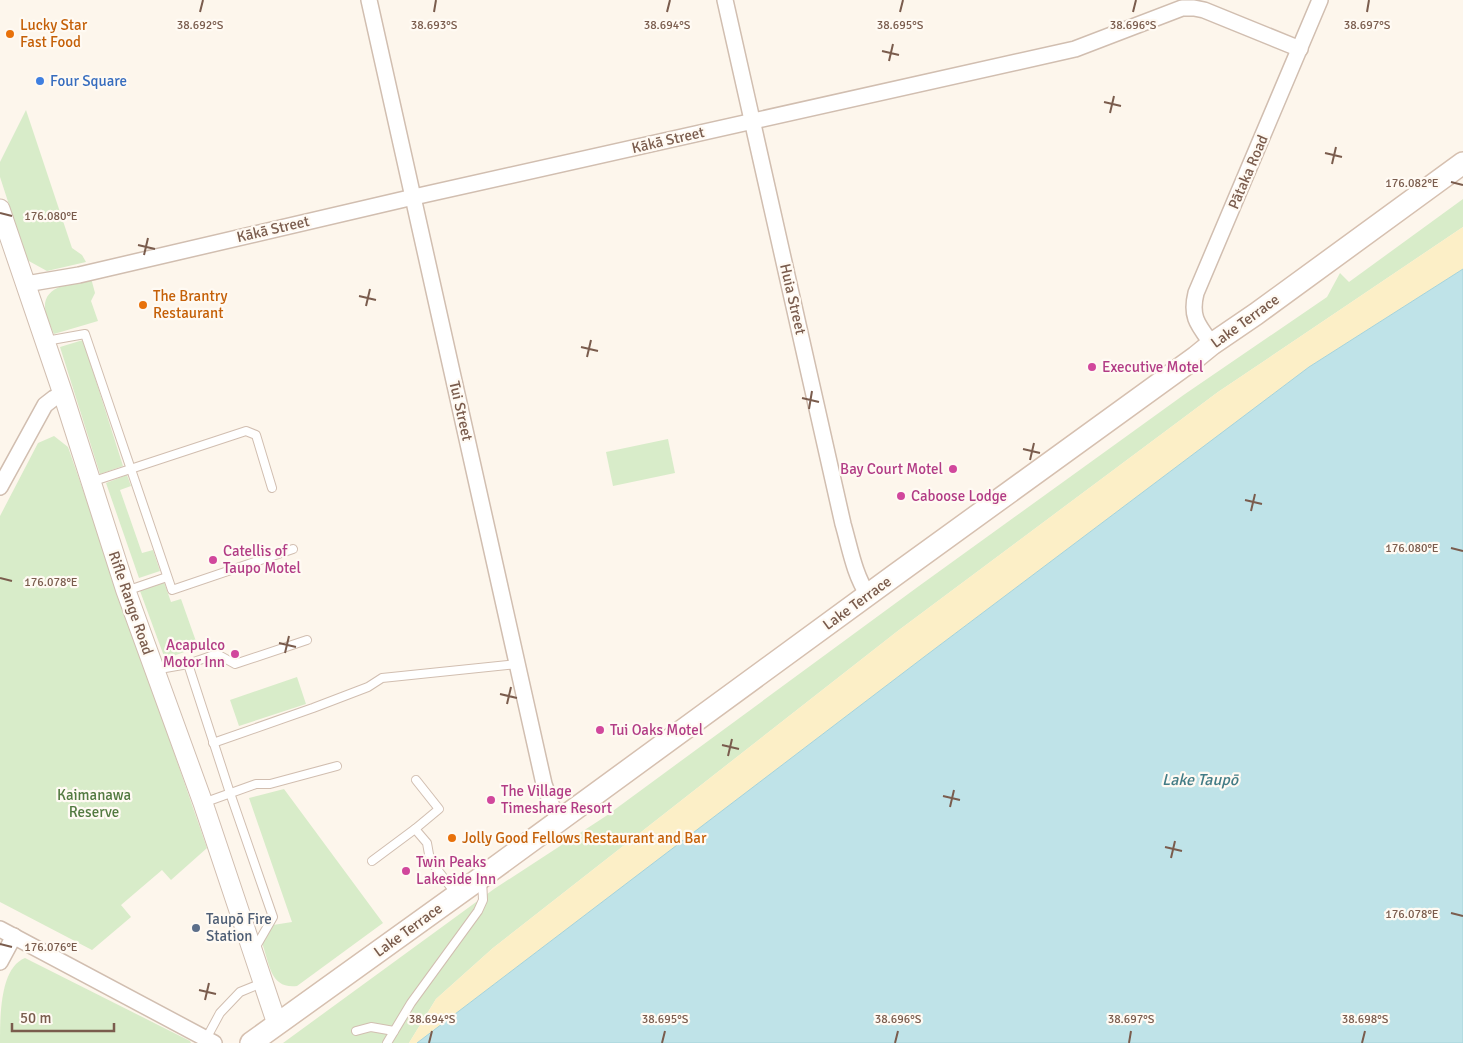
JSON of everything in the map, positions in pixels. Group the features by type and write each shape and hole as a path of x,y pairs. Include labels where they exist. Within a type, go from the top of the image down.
{"main road":[{"name":"Lake Terrace","path":"251,1043 1463,163"}],"street":[{"name":"Tui Street","path":"369,0 544,784 553,809 560,819"},
{"name":"Huia Street","path":"725,0 843,524 861,585 868,595"},
{"name":"Pātaka Road","path":"1212,344 1194,315 1193,306 1196,294 1320,0"},
{"name":"Kākā Street","path":"26,284 79,274 752,120 1075,49 1182,8 1204,10 1300,49"},
{"name":"Rifle Range Road","path":"0,209 46,341 126,591 203,803 277,1024"},
{"path":"0,487 45,405 63,394"},
{"path":"0,929 210,1041"},
{"path":"0,962 14,936"}],"lane":[{"path":"46,341 84,334 172,590 294,549"},
{"path":"91,482 246,431 256,434 272,488"},
{"path":"126,591 167,577"},
{"path":"154,670 188,664 217,654 235,664 307,640"},
{"path":"188,664 213,743 273,916 252,954"},
{"path":"213,743 350,694 368,687 382,678 518,664"},
{"path":"203,803 256,784 270,784 337,766"},
{"path":"372,861 416,829 439,809 416,780"},
{"path":"416,829 427,843 430,860 456,894"},
{"path":"388,1043 410,1003 478,911 484,893 482,877"},
{"path":"210,1041 220,1013 240,992 262,983"},
{"path":"356,1031 372,1028 394,1031"}],"green space":[{"path":"26,110 72,248 82,255 86,262 47,271 27,260 0,177 0,162"},
{"path":"1463,199 1463,227 1218,392 899,630 493,948 436,999 409,1043 283,1043 494,889 606,816 919,586 1185,394 1327,297 1340,273 1349,282"},
{"path":"91,278 95,293 91,301 98,321 54,334 45,310 49,294 61,286"},
{"path":"83,340 123,466 100,474 60,347"},
{"name":"Kaimanawa Reserve","path":"54,436 68,447 207,848 171,880 162,870 121,905 131,917 92,950 0,902 0,516 38,443"},
{"path":"668,439 675,473 613,486 606,452"},
{"path":"127,475 131,486 120,490 142,553 153,550 160,571 139,578 106,483"},
{"path":"164,582 171,602 181,599 198,647 165,659 140,591"},
{"path":"297,677 306,704 239,726 230,700"},
{"path":"284,789 383,923 297,986 288,986 277,980 270,968 263,946 263,942 273,925 292,922 249,798"},
{"path":"25,958 191,1043 0,1043 1,1006 6,982 17,963"}],"sand":[{"path":"1463,227 1463,269 1309,367 417,1043 409,1043 436,999 493,948 899,630 1218,392"}],"water":[{"name":"Lake Taupō","path":"1463,269 1463,1043 417,1043 1309,367"}],"place":[{"name":"Lucky Star Fast Food","path":"10,34"},
{"name":"Four Square","path":"40,81"},
{"name":"The Brantry Restaurant","path":"143,305"},
{"name":"Executive Motel","path":"1092,367"},
{"name":"Bay Court Motel","path":"953,469"},
{"name":"Caboose Lodge","path":"901,496"},
{"name":"Catellis of Taupo Motel","path":"213,560"},
{"name":"Acapulco Motor Inn","path":"235,654"},
{"name":"Tui Oaks Motel","path":"600,730"},
{"name":"The Village Timeshare Resort","path":"491,800"},
{"name":"Jolly Good Fellows Restaurant and Bar","path":"452,838"},
{"name":"Twin Peaks Lakeside Inn","path":"406,871"},
{"name":"Taupō Fire Station","path":"196,928"}]}
